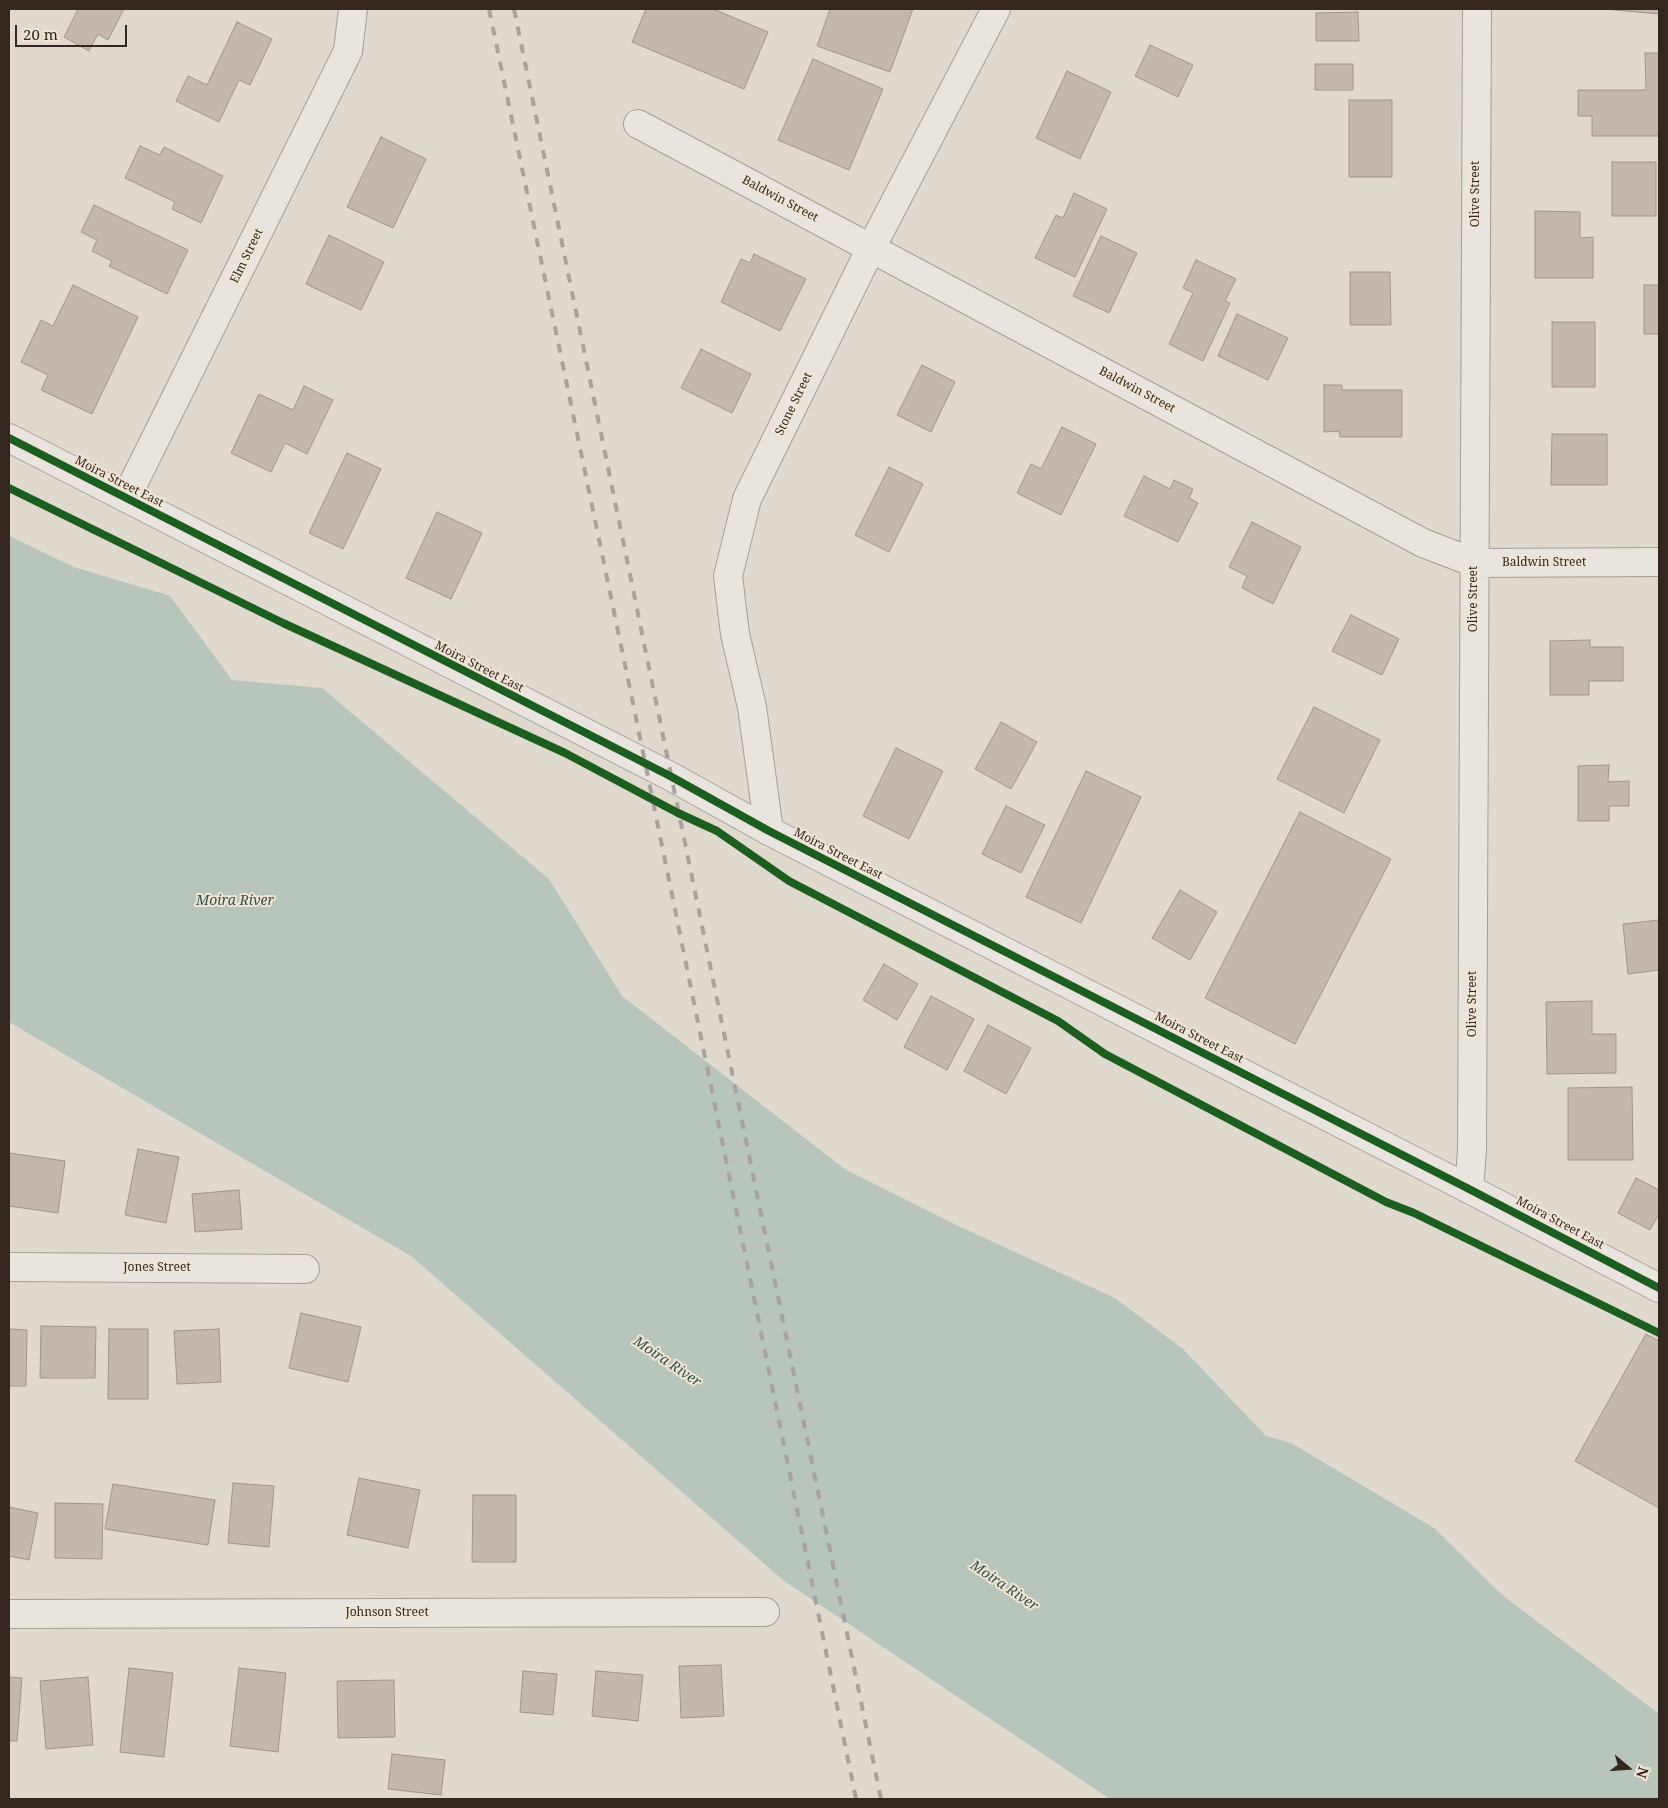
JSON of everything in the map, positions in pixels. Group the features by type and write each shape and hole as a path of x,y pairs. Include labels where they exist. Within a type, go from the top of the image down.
{"street":[{"name":"Elm Street","path":"126,498 348,51 353,9"},
{"name":"Stone Street","path":"769,831 752,707 734,634 728,576 747,499 870,248 996,9"},
{"name":"Olive Street","path":"1469,1188 1472,1150 1477,9"},
{"name":"Baldwin Street","path":"638,124 1424,543 1475,563 1659,562"},
{"name":"Moira Street East","path":"9,438 670,776 769,831 1469,1188 1659,1288"},
{"name":"Jones Street","path":"9,1267 305,1269"},
{"name":"Johnson Street","path":"9,1614 765,1612"}],"water":[{"name":"Moira River","path":"9,536 74,567 170,596 232,680 322,688 549,879 622,996 846,1170 952,1223 1115,1298 1183,1349 1266,1436 1291,1443 1434,1528 1501,1594 1659,1714 1659,1799 1110,1799 783,1580 411,1256 9,1022"}],"building":[{"path":"78,9 124,9 108,40 98,34 89,51 64,37"},
{"path":"646,9 713,9 768,32 744,89 632,42"},
{"path":"830,9 913,9 890,72 817,46"},
{"path":"1604,9 1659,9 1659,14"},
{"path":"1358,12 1359,41 1316,41 1316,13"},
{"path":"237,22 272,39 250,85 239,80 219,122 176,101 188,76 207,85"},
{"path":"1150,45 1193,65 1178,97 1135,76"},
{"path":"1645,53 1659,53 1659,136 1592,136 1592,116 1578,116 1578,90 1646,90"},
{"path":"813,59 883,89 849,170 778,140"},
{"path":"1315,64 1353,64 1353,90 1315,90"},
{"path":"1067,71 1111,92 1080,159 1036,138"},
{"path":"1349,100 1392,100 1392,177 1349,177"},
{"path":"381,137 426,159 393,228 347,207"},
{"path":"140,146 160,155 164,147 223,176 201,223 172,209 175,202 125,178"},
{"path":"1612,162 1656,162 1656,216 1612,216"},
{"path":"1074,193 1107,209 1075,277 1035,258 1056,215 1063,218"},
{"path":"94,205 188,250 167,294 109,266 112,261 92,251 97,240 81,232"},
{"path":"1535,211 1580,212 1580,238 1593,237 1593,278 1535,278"},
{"path":"329,235 384,262 361,310 306,284"},
{"path":"1101,236 1137,253 1109,313 1073,296"},
{"path":"754,254 806,279 780,331 721,302 741,259 750,263"},
{"path":"1196,260 1236,279 1225,301 1230,303 1203,361 1169,344 1193,293 1183,288"},
{"path":"1350,272 1390,272 1391,325 1350,325"},
{"path":"73,285 138,317 92,414 41,390 48,375 21,362 41,320 53,326"},
{"path":"1644,285 1659,285 1659,334 1644,334"},
{"path":"1237,314 1288,338 1268,380 1218,356"},
{"path":"1552,322 1595,322 1595,387 1552,387"},
{"path":"701,349 751,374 732,413 681,388"},
{"path":"922,365 955,382 931,432 897,415"},
{"path":"1324,385 1342,385 1342,390 1402,390 1402,437 1340,437 1339,431 1324,432"},
{"path":"304,386 333,400 307,454 285,443 271,472 231,453 259,394 293,410"},
{"path":"1062,427 1096,444 1061,515 1017,493 1031,464 1041,469"},
{"path":"1552,434 1607,434 1607,485 1551,485"},
{"path":"347,453 381,469 343,549 309,533"},
{"path":"889,467 923,484 889,552 855,535"},
{"path":"1144,476 1170,489 1174,480 1193,489 1189,498 1198,503 1178,542 1124,516"},
{"path":"437,512 482,533 451,599 406,578"},
{"path":"1252,522 1301,547 1273,604 1242,588 1247,576 1229,567"},
{"path":"1351,615 1399,639 1382,675 1332,651"},
{"path":"1590,640 1590,647 1623,647 1623,681 1589,681 1589,695 1550,695 1550,641"},
{"path":"1314,707 1380,740 1344,813 1277,779"},
{"path":"1001,722 1037,742 1011,789 975,769"},
{"path":"896,748 943,771 909,839 863,816"},
{"path":"1609,765 1608,782 1629,781 1629,806 1609,806 1609,821 1578,821 1578,766"},
{"path":"1086,771 1141,797 1081,923 1026,897"},
{"path":"1006,806 1045,825 1021,873 982,854"},
{"path":"1300,812 1391,859 1295,1044 1205,998"},
{"path":"1180,890 1217,912 1190,960 1152,938"},
{"path":"1659,920 1659,970 1628,974 1623,924"},
{"path":"884,964 918,984 897,1020 863,1000"},
{"path":"931,996 974,1019 947,1070 904,1047"},
{"path":"1592,1001 1592,1034 1616,1034 1616,1073 1547,1074 1546,1002"},
{"path":"988,1025 1031,1048 1006,1094 964,1071"},
{"path":"1632,1087 1633,1160 1568,1160 1568,1088"},
{"path":"138,1149 179,1157 166,1223 125,1215"},
{"path":"9,1153 65,1161 58,1213 9,1206"},
{"path":"1636,1178 1659,1190 1659,1214 1650,1230 1618,1213"},
{"path":"239,1190 242,1229 195,1232 192,1194"},
{"path":"301,1313 361,1327 348,1382 289,1368"},
{"path":"41,1326 96,1327 95,1378 40,1378"},
{"path":"9,1329 27,1330 26,1386 9,1386"},
{"path":"109,1329 148,1329 148,1399 108,1399"},
{"path":"219,1329 221,1382 177,1384 174,1331"},
{"path":"1646,1334 1659,1341 1659,1508 1575,1461"},
{"path":"359,1478 420,1490 408,1548 347,1535"},
{"path":"233,1483 274,1486 269,1547 228,1543"},
{"path":"113,1484 215,1500 208,1545 105,1529"},
{"path":"473,1495 516,1495 516,1562 472,1562"},
{"path":"55,1503 103,1504 102,1559 55,1558"},
{"path":"9,1507 38,1513 29,1560 9,1556"},
{"path":"721,1665 724,1716 681,1718 679,1666"},
{"path":"129,1668 173,1673 164,1757 120,1752"},
{"path":"239,1668 286,1673 278,1752 230,1746"},
{"path":"523,1671 557,1674 553,1715 520,1712"},
{"path":"596,1671 643,1675 638,1721 592,1716"},
{"path":"9,1677 22,1678 17,1741 9,1741"},
{"path":"88,1677 93,1745 46,1749 40,1681"},
{"path":"394,1680 395,1737 338,1738 337,1681"},
{"path":"392,1754 445,1760 441,1795 388,1789"}],"railway":[{"path":"489,9 635,713 856,1799"},
{"path":"514,9 881,1799"}],"cycle path":[{"path":"9,438 670,776 769,831 1659,1288"},
{"path":"9,488 283,623 565,753 678,813 717,831 789,881 1058,1021 1105,1054 1386,1202 1414,1213 1659,1333"}]}
